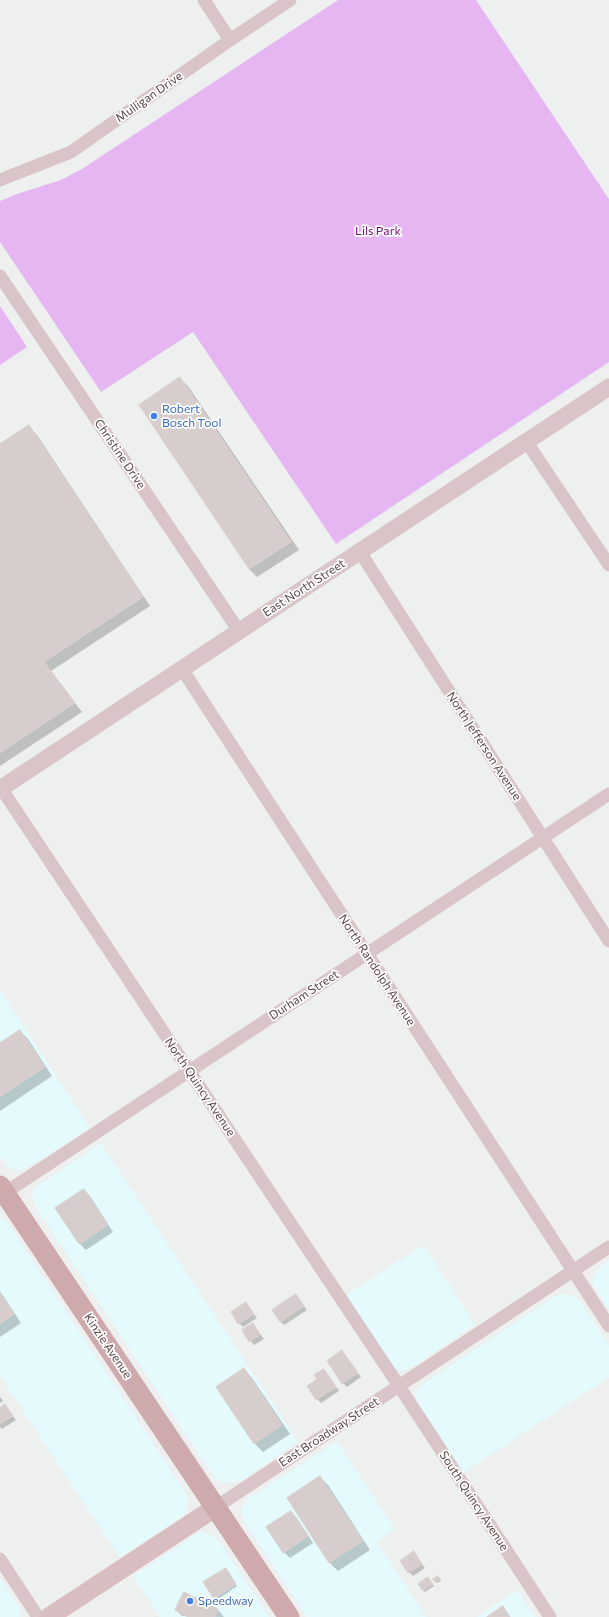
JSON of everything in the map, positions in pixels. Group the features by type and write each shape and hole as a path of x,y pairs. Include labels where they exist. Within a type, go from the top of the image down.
{"main road":[{"name":"Kinzie Avenue","path":"2,1191 289,1617"},
{"name":"East Broadway Street","path":"49,1617 216,1507"}],"street":[{"path":"204,0 230,40"},
{"name":"Mulligan Drive","path":"0,180 71,152 230,40 290,0"},
{"name":"Christine Drive","path":"0,276 239,631"},
{"name":"East North Street","path":"0,788 609,387"},
{"path":"526,441 609,565"},
{"name":"North Jefferson Avenue","path":"360,552 609,941"},
{"name":"North Randolph Avenue","path":"182,669 609,1326"},
{"name":"North Quincy Avenue","path":"0,788 399,1386"},
{"name":"Durham Street","path":"2,1191 189,1071 609,794"},
{"name":"East Broadway Street","path":"216,1507 609,1247"},
{"name":"South Quincy Avenue","path":"399,1386 550,1617"},
{"path":"0,1559 38,1617"}],"shaded area":[{"path":"0,990 90,1128 24,1170 16,1171 10,1168 0,1157"},
{"path":"101,1143 298,1442 244,1479 236,1482 221,1483 215,1478 35,1206 32,1193 36,1187"},
{"path":"0,1218 6,1221 186,1493 188,1500 187,1508 183,1516 120,1558 0,1376"},
{"path":"423,1245 471,1318 473,1324 470,1328 417,1364 402,1371 391,1365 345,1296"},
{"path":"609,1260 609,1310 594,1287 592,1280 598,1269"},
{"path":"557,1295 572,1295 579,1300 609,1345 609,1377 463,1473 417,1404 417,1391 429,1380"},
{"path":"337,1441 395,1530 377,1542 426,1617 307,1617 245,1523 242,1516 242,1507 249,1498"},
{"path":"201,1532 208,1533 220,1543 269,1617 160,1617 133,1576"},
{"path":"0,1578 19,1607 20,1617 0,1617"},
{"path":"517,1590 535,1617 477,1617"}],"green space":[{"name":"Lils Park","path":"338,0 476,0 609,199 609,362 336,544 193,332 101,392 0,242 0,201 61,180 82,169"},
{"path":"0,306 27,347 0,365"}],"building":[{"path":"180,377 291,542 249,569 139,405"},
{"path":"29,425 143,597 44,662 75,703 0,753 0,444"},
{"path":"20,1030 45,1067 0,1097 0,1043"},
{"path":"84,1189 108,1225 79,1244 55,1208"},
{"path":"0,1293 14,1314 0,1324"},
{"path":"296,1294 304,1306 280,1322 272,1310"},
{"path":"246,1302 254,1314 238,1324 231,1312"},
{"path":"253,1323 260,1335 249,1342 242,1330"},
{"path":"342,1350 358,1373 342,1384 327,1361"},
{"path":"244,1368 282,1425 254,1444 216,1387"},
{"path":"324,1369 336,1387 316,1400 307,1386 317,1379 314,1375"},
{"path":"5,1404 13,1416 0,1424 0,1408"},
{"path":"320,1476 363,1541 329,1563 287,1498"},
{"path":"291,1511 308,1536 283,1553 266,1527"},
{"path":"414,1551 422,1564 408,1573 400,1561"},
{"name":"Speedway","path":"226,1568 236,1584 214,1599 203,1582"},
{"path":"438,1576 440,1579 435,1582 433,1579"},
{"path":"428,1577 433,1584 423,1591 418,1584"},
{"name":"Speedway","path":"184,1592 218,1609 215,1617 188,1617 175,1610"},
{"path":"503,1606 510,1617 487,1617"}],"place":[{"name":"Robert Bosch Tool","path":"154,416"},
{"name":"Speedway","path":"190,1601"}]}
